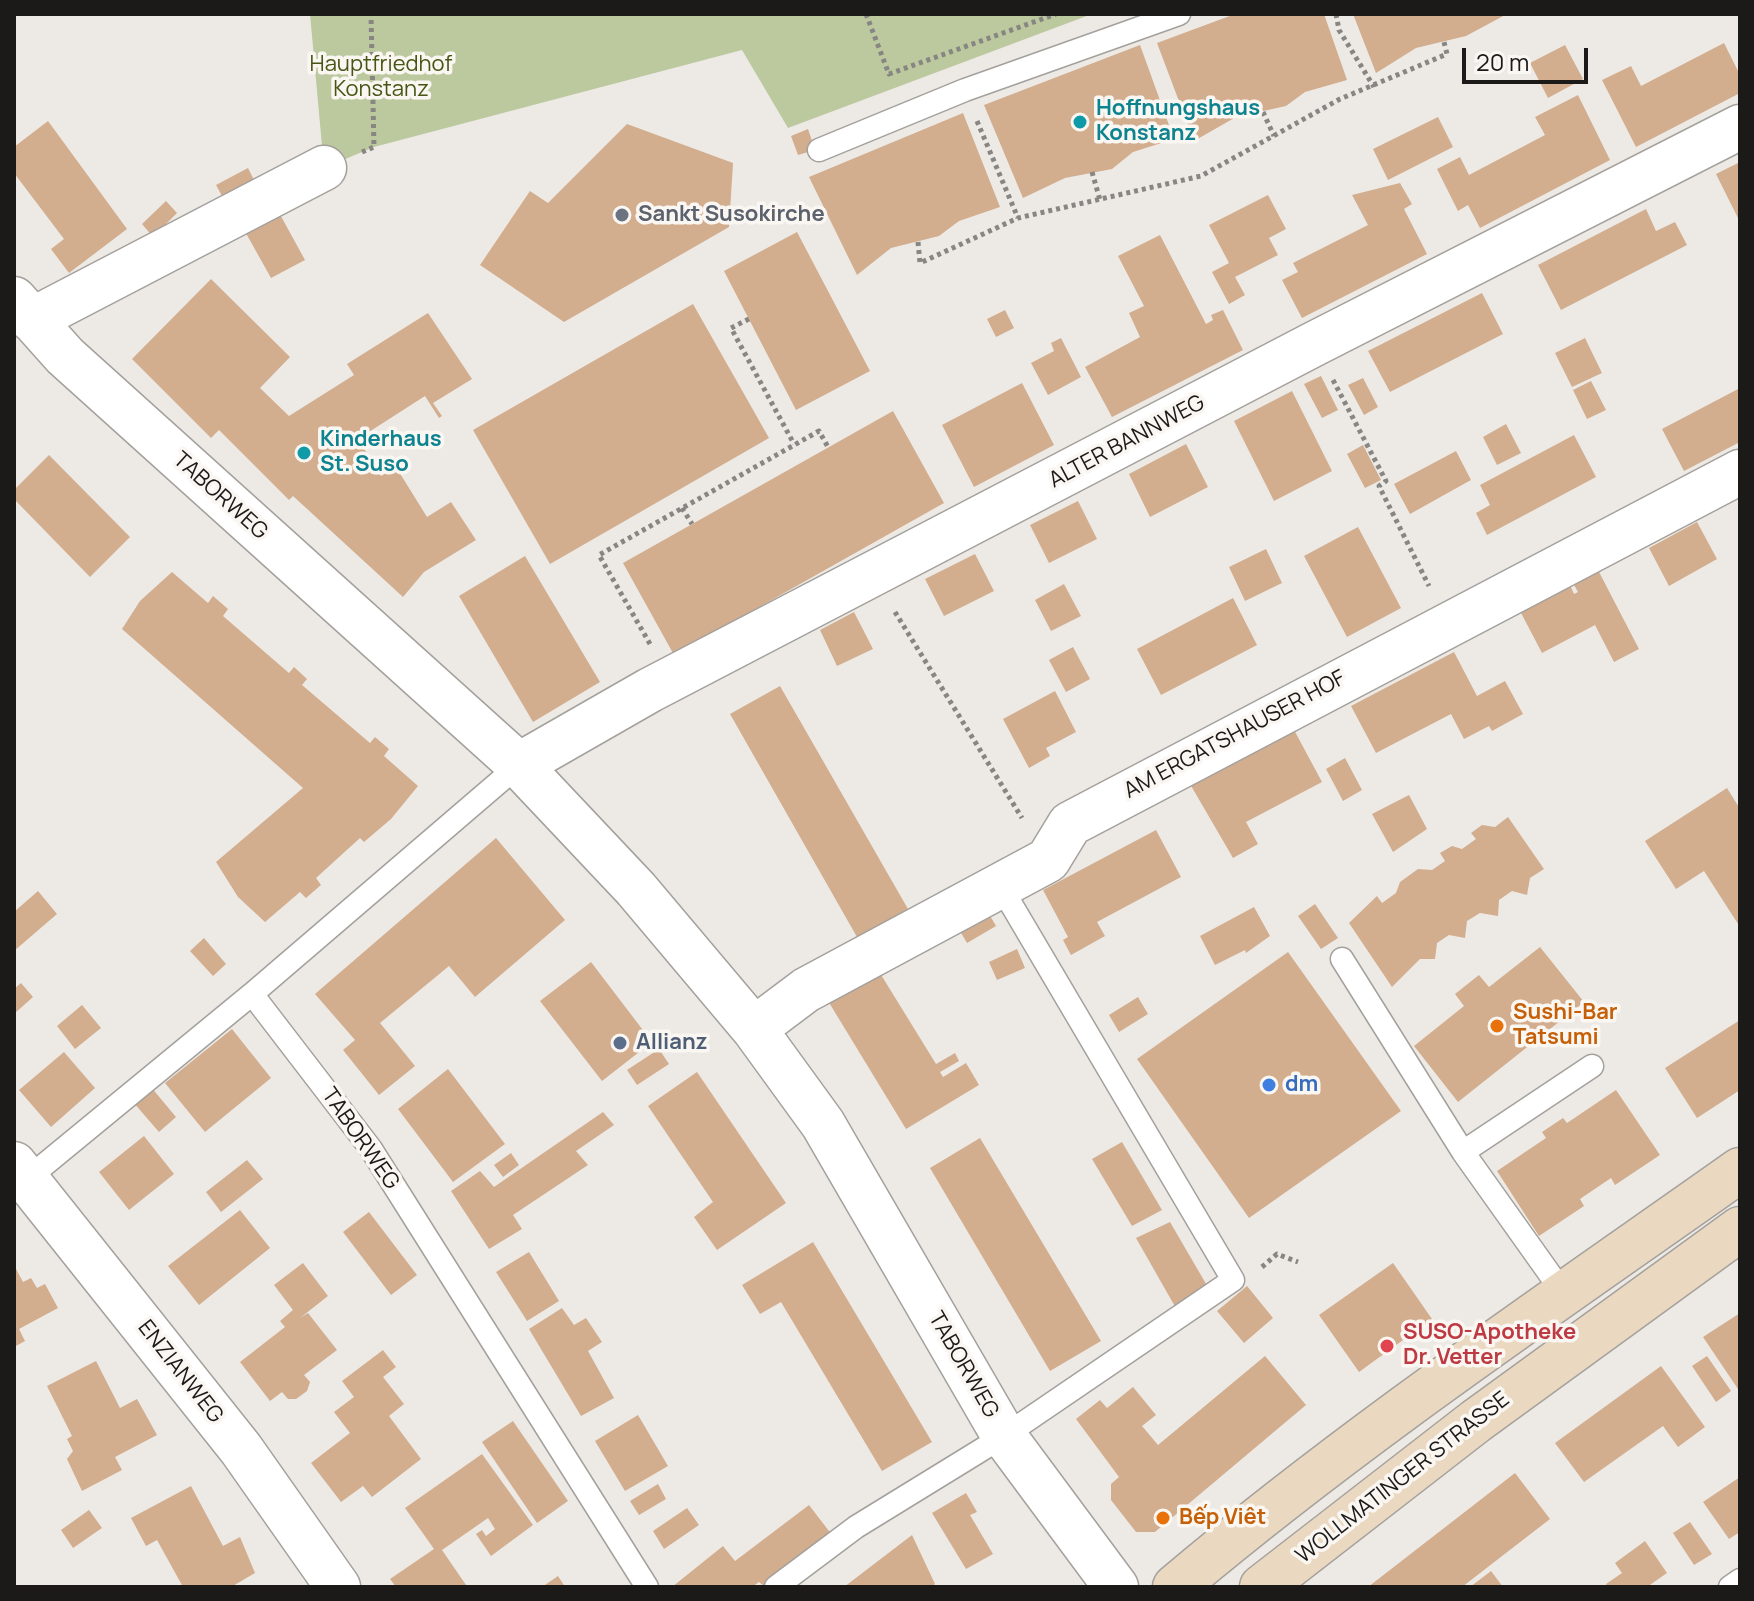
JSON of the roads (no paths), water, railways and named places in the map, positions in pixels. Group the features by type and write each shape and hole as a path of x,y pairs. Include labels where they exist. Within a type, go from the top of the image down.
{"main road":[{"path":"1175,1587 1230,1541 1438,1384 1740,1170"},
{"name":"WOLLMATINGER STRASSE","path":"1262,1587 1476,1421 1740,1229"}],"street":[{"name":"ALTER BANNWEG","path":"519,765 670,680 1314,344 1740,127"},
{"name":"TABORWEG","path":"324,168 23,309 65,356 519,765 636,889 754,1029 823,1124 1004,1436 1116,1587"},
{"name":"AM ERGATSHAUSER HOF","path":"754,1029 806,990 1048,860 1070,824 1447,623 1740,472"},
{"name":"ENZIANWEG","path":"20,1171 241,1449 338,1587"}],"lane":[{"path":"819,150 965,90 1179,14"},
{"path":"20,1171 252,994 519,765"},
{"path":"776,1587 856,1527 1004,1436 1233,1280 1001,887"},
{"path":"1342,959 1463,1152 1564,1294"},
{"name":"TABORWEG","path":"252,994 371,1149 647,1587"},
{"path":"1463,1152 1592,1066"},
{"path":"1730,1587 1740,1580"}],"place":[{"name":"Hoffnungshaus Konstanz","path":"1080,122"},
{"name":"Sankt Susokirche","path":"622,215"},
{"name":"Kinderhaus St. Suso","path":"304,453"},
{"name":"Sushi-Bar Tatsumi","path":"1497,1026"},
{"name":"Allianz","path":"620,1043"},
{"name":"dm","path":"1269,1085"},
{"name":"SUSO-Apotheke Dr. Vetter","path":"1387,1346"},
{"name":"Bếp Viêt","path":"1163,1518"}],"park label":[{"name":"Hauptfriedhof Konstanz","path":"381,78"}]}
